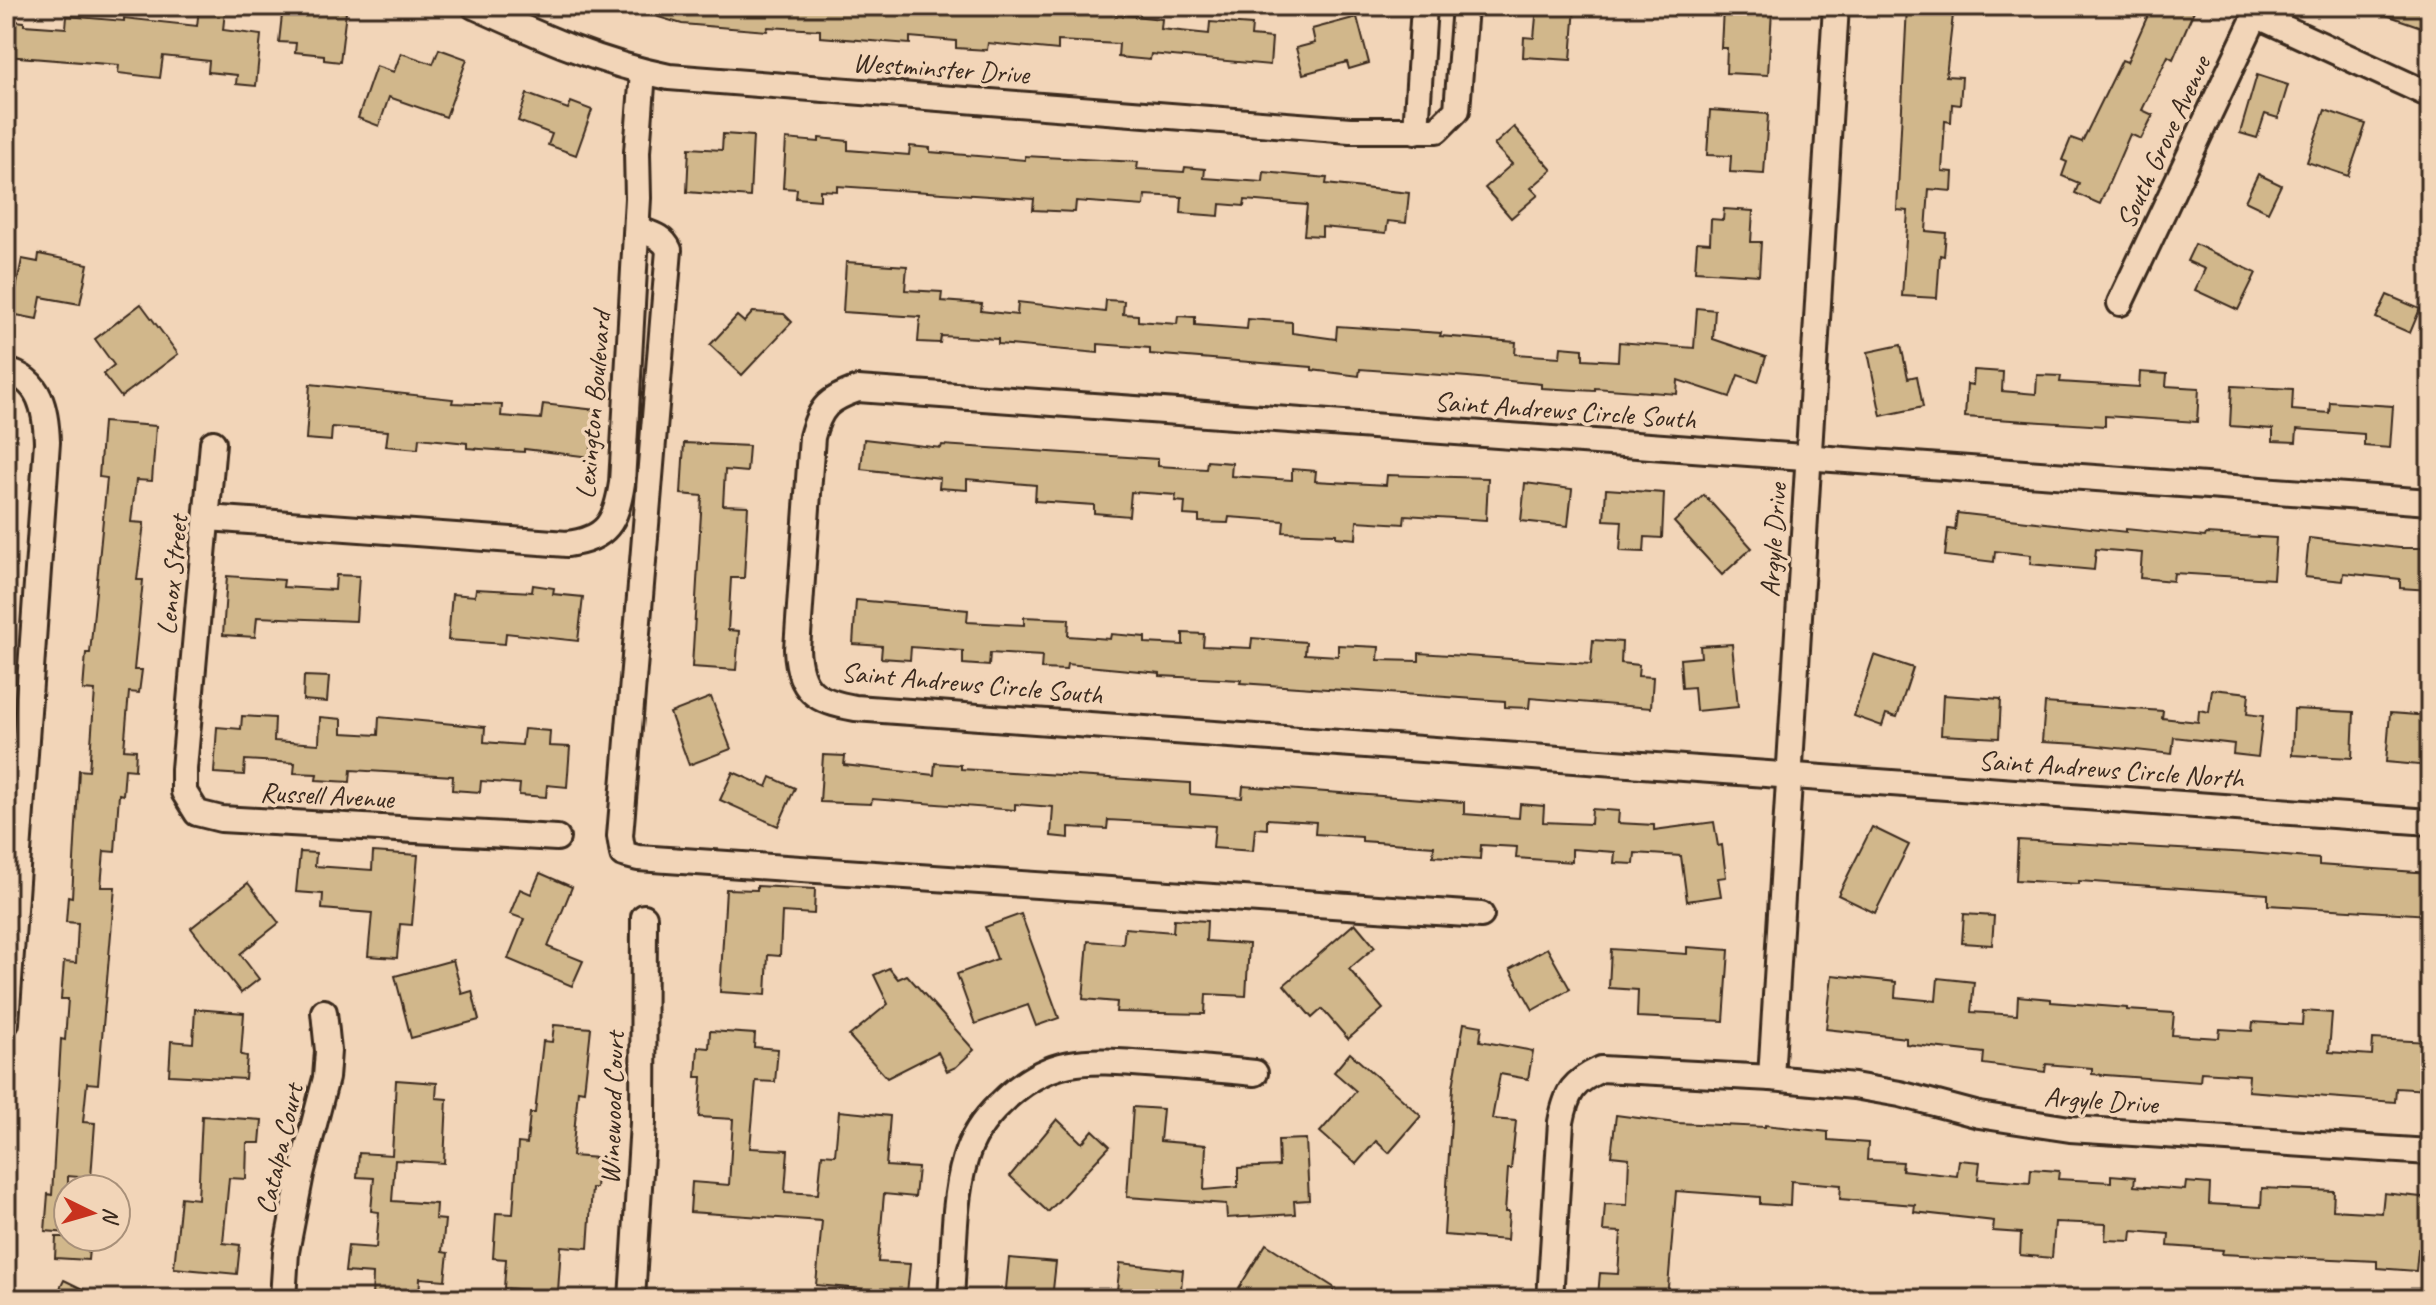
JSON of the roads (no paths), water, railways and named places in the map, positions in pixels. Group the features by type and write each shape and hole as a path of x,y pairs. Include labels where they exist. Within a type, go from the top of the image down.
{"street":[{"name":"Westminster Drive","path":"474,6 567,48 643,72 695,81 1350,130 1416,131"},
{"path":"1424,6 1416,131 1437,130 1457,110 1465,6"},
{"name":"Argyle Drive","path":"1771,1078 1836,6"},
{"path":"2258,10 2430,95"},
{"name":"South Grove Avenue","path":"2120,303 2258,10"},
{"name":"Lexington Boulevard","path":"208,518 542,544 589,541 609,526 618,506 637,229 637,152 643,72"},
{"path":"637,229 656,236 665,242 669,250 620,836 623,854 638,858 1481,915"},
{"path":"6,1023 47,442 46,416 38,392 14,374"},
{"name":"Saint Andrews Circle South","path":"1788,776 855,708 831,704 810,692 798,672 797,649 812,437 818,414 835,397 858,389 1808,458"},
{"name":"Lenox Street","path":"189,713 213,443"},
{"path":"1808,458 2430,502"},
{"name":"Russell Avenue","path":"189,713 184,792 197,813 221,819 557,838"},
{"name":"Saint Andrews Circle North","path":"1788,776 2430,822"},
{"name":"Winewood Court","path":"632,1299 643,1123 644,917"},
{"name":"Catalpa Court","path":"283,1299 286,1252 301,1174 326,1078 328,1051 324,1012"},
{"path":"951,1299 960,1180 965,1158 990,1114 1026,1081 1061,1066 1094,1060 1255,1073"},
{"name":"Argyle Drive","path":"1550,1299 1561,1122 1566,1098 1580,1079 1601,1069 1626,1068 1854,1086 1900,1094 1979,1115 2039,1125 2430,1152"}]}
